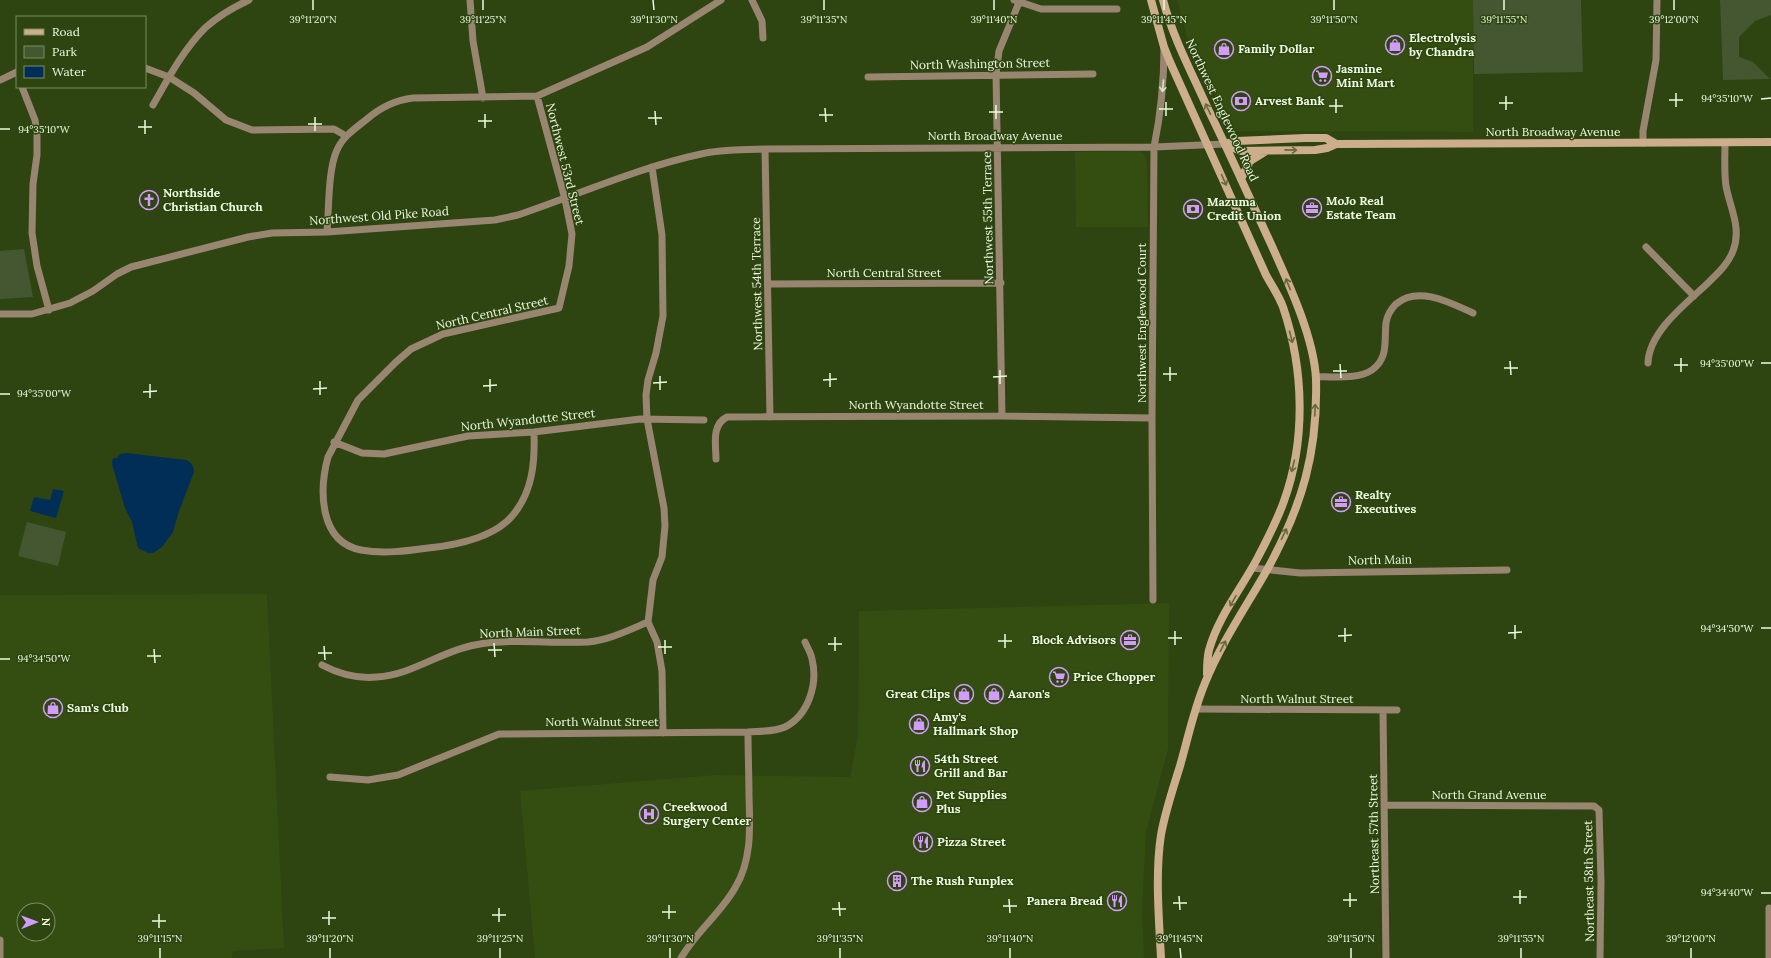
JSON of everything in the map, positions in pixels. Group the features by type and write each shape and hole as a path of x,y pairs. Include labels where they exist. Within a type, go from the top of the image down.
{"main road":[{"path":"1150,0 1164,47 1266,275 1283,306 1294,348 1300,399 1299,428 1295,459 1284,501 1269,537 1218,628 1209,650 1206,681 1196,709 1161,836 1159,924 1161,958"},
{"name":"Northwest Englewood Road","path":"1163,0 1177,39 1282,267 1308,338 1316,377 1314,444 1308,472 1295,512 1267,570 1233,627 1206,681"},
{"name":"North Broadway Avenue","path":"1225,144 1237,141 1326,138 1336,144"},
{"name":"North Broadway Avenue","path":"1225,144 1240,150 1315,150 1336,144 1771,142"},
{"path":"1241,179 1250,161 1267,150"}],"street":[{"path":"153,105 169,77 205,28 236,6 249,0"},
{"path":"470,0 473,41 483,98"},
{"path":"327,232 332,168 337,150 346,136 374,113 390,103 414,98 536,96 647,47 721,0"},
{"path":"752,0 762,21 763,38"},
{"path":"1643,143 1643,131 1656,60 1657,0"},
{"path":"1018,1 1041,9 1117,9"},
{"name":"Northwest 55th Terrace","path":"1002,416 1001,284 996,74 999,51 1018,1"},
{"name":"Northwest Englewood Court","path":"1154,600 1152,418 1154,147 1160,117 1164,75 1164,47"},
{"path":"146,68 169,77 194,93 226,120 252,130 334,129 346,136"},
{"path":"0,80 16,74"},
{"name":"North Washington Street","path":"868,77 996,74 1093,74"},
{"path":"22,88 35,120 37,135 37,155 33,184 32,233 37,266 48,310"},
{"name":"Northwest 53rd Street","path":"536,96 565,199 572,234 572,250 559,308"},
{"path":"1648,363 1648,354 1655,337 1694,296 1724,268 1731,256 1736,242 1736,224 1724,173 1725,143"},
{"name":"North Broadway Avenue","path":"765,149 1154,147 1225,144"},
{"name":"Northwest Old Pike Road","path":"0,314 32,314 48,310 70,303 93,291 117,274 131,267 248,237 272,233 327,232 496,220 518,215 652,167 701,154 723,151 765,149"},
{"name":"Northwest 54th Terrace","path":"765,149 770,417"},
{"path":"652,167 662,235 663,316 656,353 648,380 646,395 647,419 664,508 665,526 662,557 653,580 648,622 657,642 662,671 663,733"},
{"path":"1646,247 1694,296"},
{"name":"North Central Street","path":"768,284 1001,284"},
{"path":"1316,377 1358,375 1372,370 1382,360 1385,353 1386,321 1388,314 1393,307 1406,298 1432,297 1473,313"},
{"name":"North Central Street","path":"534,432 535,461 528,490 520,505 505,523 496,530 464,541 439,547 393,552 372,552 357,549 344,542 330,528 325,514 323,482 328,457 334,442 358,400 396,362 411,349 443,334 559,308"},
{"name":"North Wyandotte Street","path":"716,459 716,430 722,419 726,417 1002,416 1152,418"},
{"name":"North Wyandotte Street","path":"334,442 362,453 384,454 468,436 534,432 647,419 704,420"},
{"name":"North Main","path":"1252,568 1300,573 1508,570"},
{"name":"North Main Street","path":"322,664 338,672 353,676 369,678 385,676 401,672 457,650 475,645 499,642 588,642 612,637 648,622"},
{"name":"North Walnut Street","path":"330,777 368,780 398,775 499,734 748,732 767,731 785,726 800,715 812,690 814,673 812,658 805,642"},
{"name":"North Walnut Street","path":"1196,709 1397,710"},
{"name":"Northeast 57th Street","path":"1384,710 1386,958"},
{"path":"681,958 689,945 730,897 741,877 747,860 750,837 748,732"},
{"name":"North Grand Avenue","path":"1384,805 1594,806"},
{"name":"Northeast 58th Street","path":"1594,806 1599,810 1601,881 1600,958"},
{"path":"1769,908 1769,958"},
{"path":"0,940 0,958"}],"shaded area":[{"path":"1177,0 1473,0 1473,132 1237,131 1230,127 1187,37"},
{"path":"1139,151 1145,155 1147,163 1148,227 1076,227 1075,152"},
{"path":"267,594 284,948 233,951 232,958 0,958 0,595"},
{"path":"1169,603 1168,749 1146,832 1142,912 1144,958 535,958 520,791 715,775 850,777 858,736 859,611"}],"green space":[{"path":"1473,0 1581,0 1583,72 1474,74"},
{"path":"1720,0 1771,0 1771,15 1755,21 1739,37 1739,57 1753,62 1770,79 1723,80"},
{"path":"24,249 33,297 0,299 0,251"},
{"path":"27,522 66,532 58,566 18,556"}],"water":[{"path":"126,453 186,460 191,463 193,468 194,472 179,511 173,532 162,547 153,553 148,553 138,548 132,522 125,508 112,464 113,458 117,458 120,454"},
{"path":"53,489 64,491 56,518 30,511 34,497 50,500"}],"place":[{"name":"Electrolysis by Chandra","path":"1395,45"},
{"name":"Family Dollar","path":"1224,49"},
{"name":"Jasmine Mini Mart","path":"1322,76"},
{"name":"Arvest Bank","path":"1241,101"},
{"name":"Northside Christian Church","path":"149,200"},
{"name":"MoJo Real Estate Team","path":"1312,208"},
{"name":"Mazuma Credit Union","path":"1193,209"},
{"name":"Realty Executives","path":"1341,502"},
{"name":"Block Advisors","path":"1130,640"},
{"name":"Price Chopper","path":"1059,677"},
{"name":"Great Clips","path":"964,694"},
{"name":"Aaron's","path":"994,694"},
{"name":"Sam's Club","path":"53,708"},
{"name":"Amy's Hallmark Shop","path":"919,724"},
{"name":"54th Street Grill and Bar","path":"920,766"},
{"name":"Pet Supplies Plus","path":"922,802"},
{"name":"Creekwood Surgery Center","path":"649,814"},
{"name":"Pizza Street","path":"923,842"},
{"name":"The Rush Funplex","path":"897,881"},
{"name":"Panera Bread","path":"1117,901"}]}
